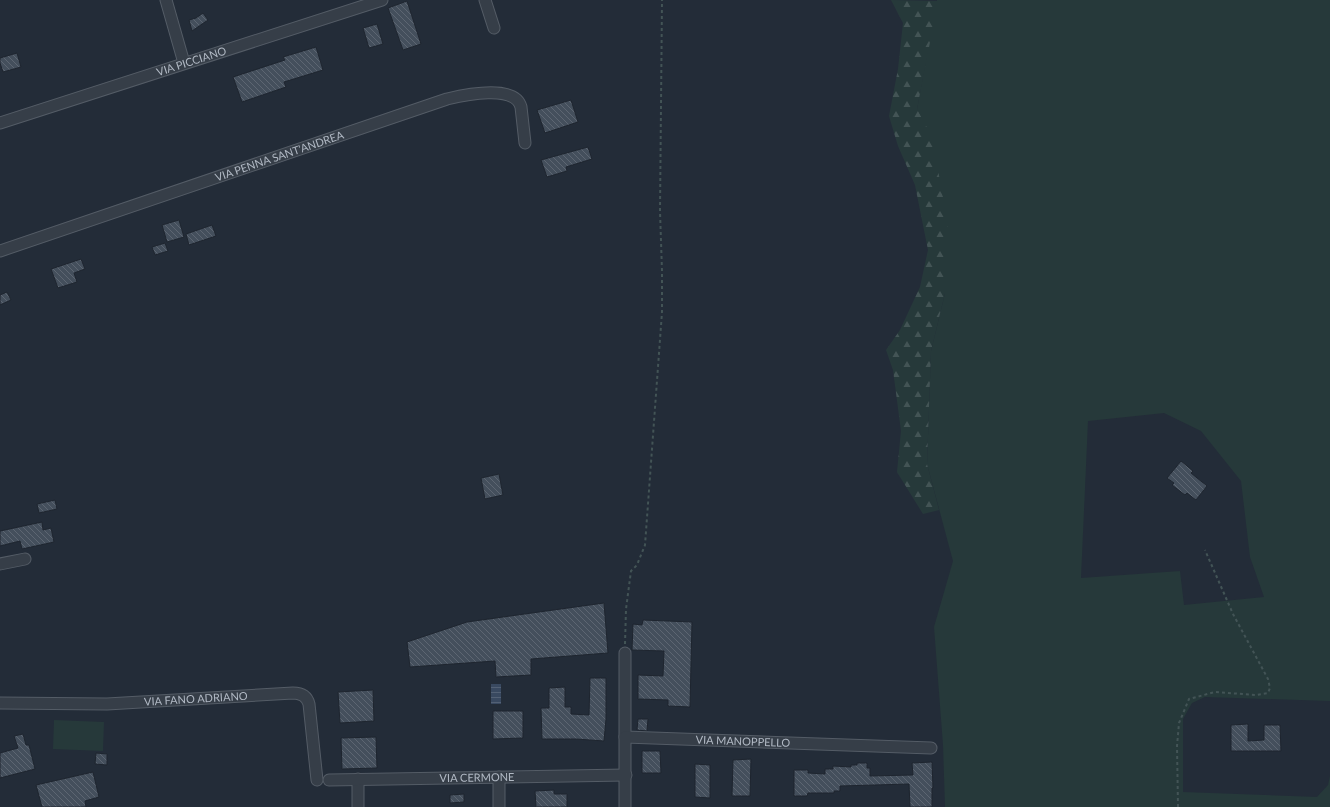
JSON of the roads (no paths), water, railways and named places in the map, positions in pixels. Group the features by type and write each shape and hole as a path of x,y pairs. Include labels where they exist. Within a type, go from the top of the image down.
{"street":[{"path":"166,0 184,63"},
{"name":"VIA PICCIANO","path":"0,123 363,3 382,0"},
{"path":"485,0 494,28"},
{"name":"VIA PENNA SANT'ANDREA","path":"0,251 447,99 463,95 477,93 501,94 510,95 516,98 521,104 525,143"},
{"path":"0,564 25,559"},
{"path":"625,653 625,807"},
{"name":"VIA FANO ADRIANO","path":"0,703 101,704 293,693 300,694 306,698 309,704 317,780"},
{"name":"VIA MANOPPELLO","path":"625,737 931,748"},
{"name":"VIA CERMONE","path":"328,780 626,775"},
{"path":"499,777 499,807"},
{"path":"358,779 358,807"}],"water":[{"path":"491,684 501,684 501,704 491,704"}]}
